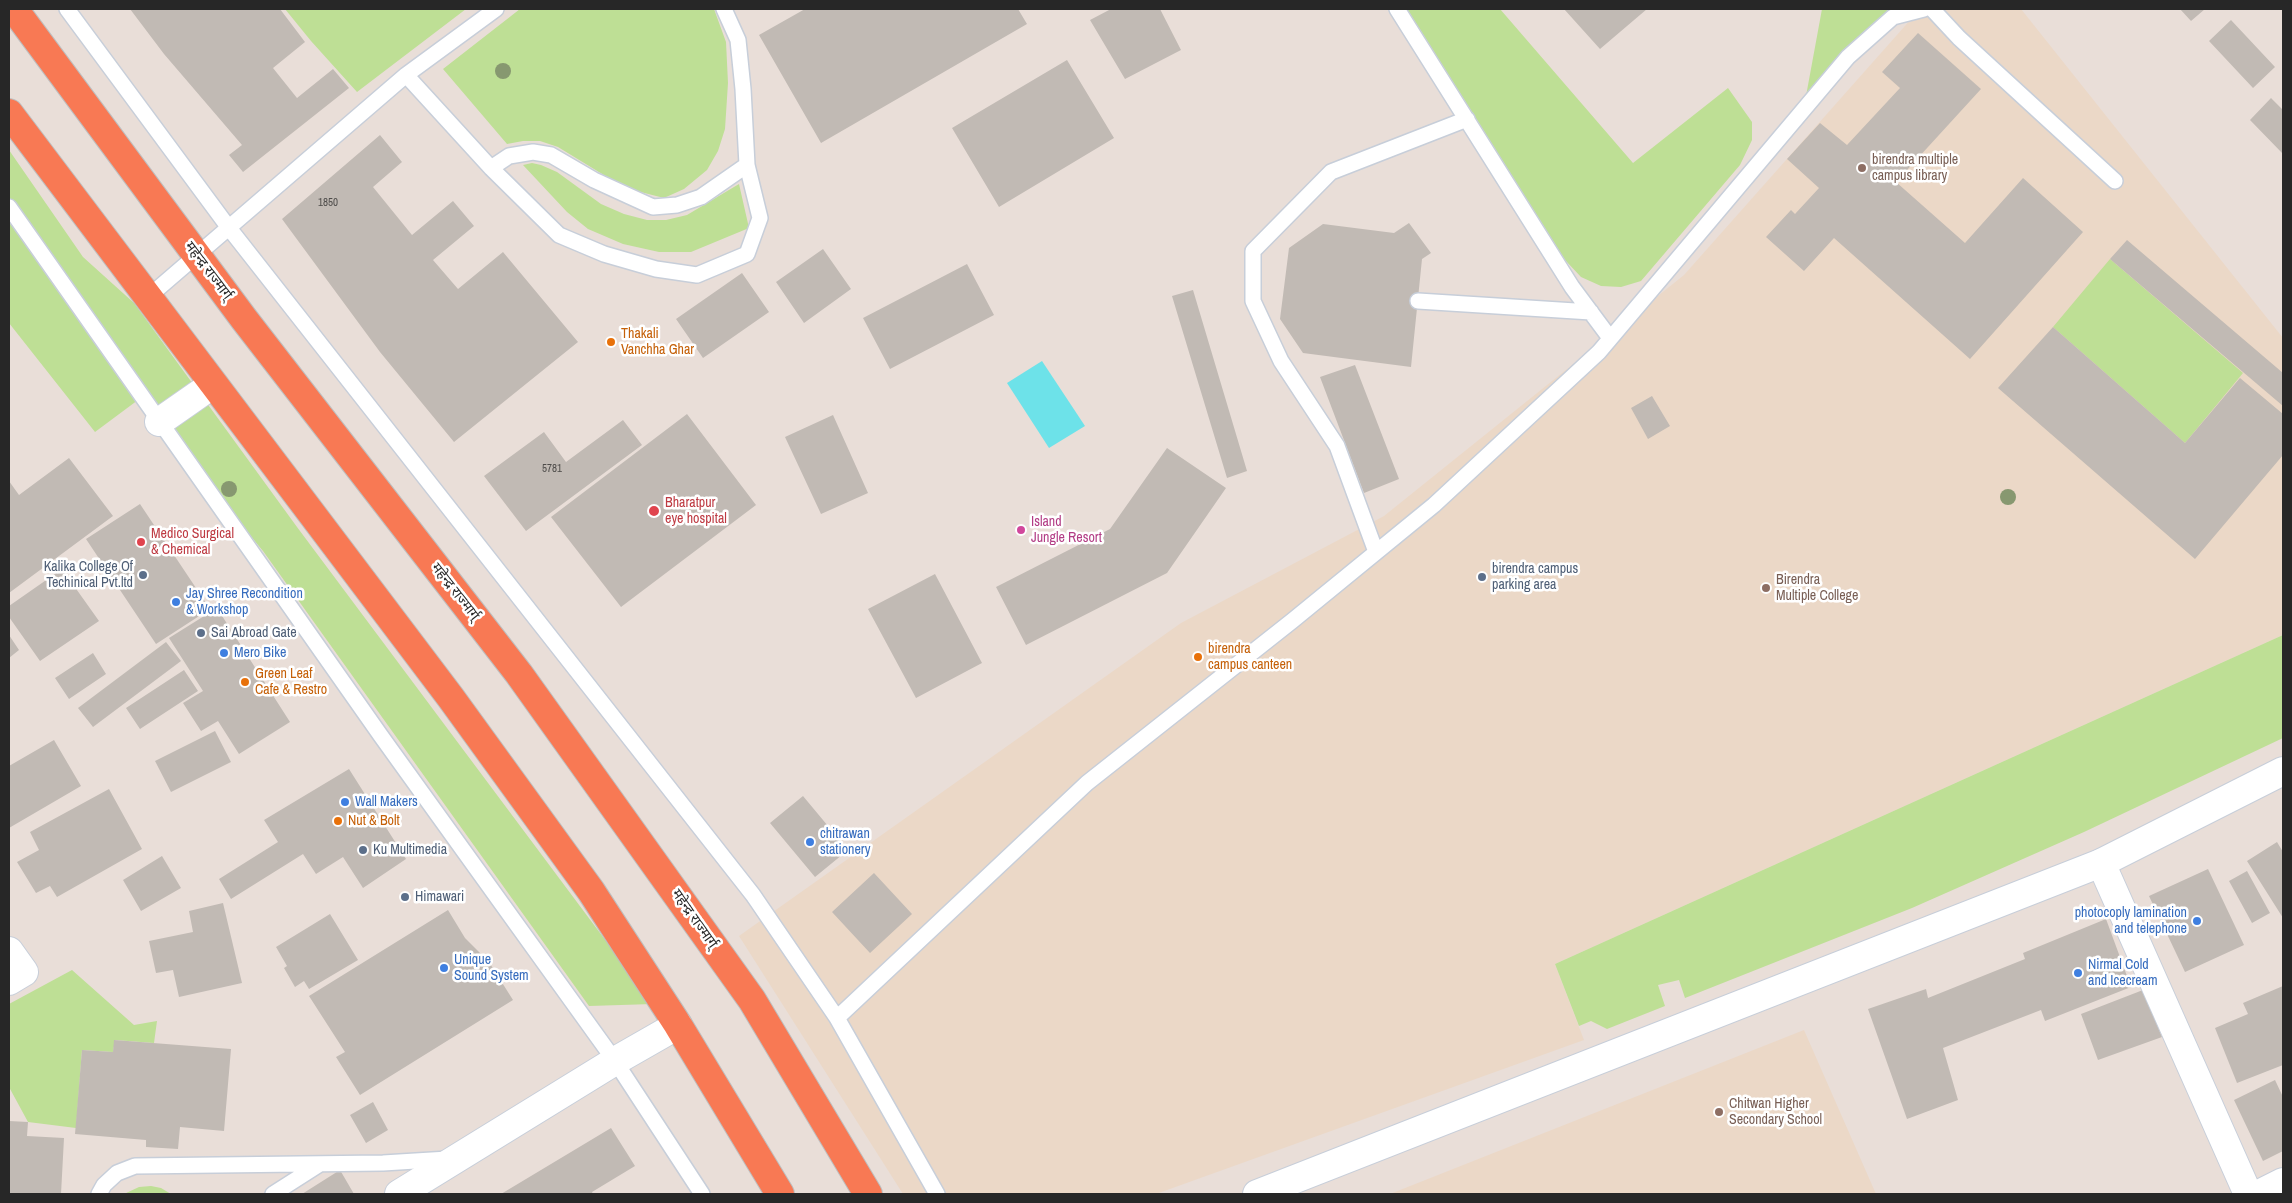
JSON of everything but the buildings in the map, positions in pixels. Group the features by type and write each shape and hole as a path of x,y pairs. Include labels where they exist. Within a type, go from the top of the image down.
{"highway":[{"name":"महेन्द्र राज्मार्ग्","path":"14,9 197,255 524,682 752,1000 868,1194"},
{"path":"10,116 212,385 326,532 591,891 678,1025 780,1194"}],"street":[{"path":"159,422 212,385"},
{"path":"1257,1194 2101,863 2283,771"},
{"path":"2101,863 2248,1194"},
{"path":"9,951 24,972 9,981"},
{"path":"399,1194 615,1061 678,1025"},
{"path":"2259,1194 2283,1182"}],"lane":[{"path":"67,9 229,228 753,895 838,1018 937,1194"},
{"path":"147,298 406,75 496,9"},
{"path":"406,75 491,168 559,235 604,254 656,269 697,275 747,254 760,218 747,164 738,40 724,9"},
{"path":"1397,9 1572,287 1610,338"},
{"path":"838,1018 1088,783 1434,505 1599,352 1848,57 1894,17 1924,9"},
{"path":"1932,9 1960,38 2115,181"},
{"path":"1376,552 1337,446 1281,361 1253,301 1253,251 1331,172 1466,119"},
{"path":"491,168 509,156 533,152 551,155 594,180 653,206 677,205 701,197 747,164"},
{"path":"9,207 159,422 615,1061 702,1194"},
{"path":"1418,301 1591,312"},
{"path":"99,1194 117,1173 135,1166 320,1164 456,1159"},
{"path":"273,1194 320,1164"}],"shaded area":[{"name":"Birendra Multiple College","path":"1920,9 2021,9 2283,338 2283,635 1555,964 1584,1040 1156,1194 903,1194 739,936 1181,623 1384,516 1684,275"},
{"name":"Chitwan Higher Secondary School","path":"1804,1030 1876,1194 1390,1194"}],"green space":[{"path":"285,9 466,9 357,92"},
{"path":"520,9 714,9 726,42 728,83 725,129 718,151 707,170 684,189 664,198 625,188 558,147 540,141 523,141 507,144 443,69"},
{"path":"1407,9 1500,9 1633,163 1728,88 1752,122 1752,140 1740,165 1641,281 1621,287 1601,286 1581,277 1565,260"},
{"path":"1822,9 1896,9 1806,96"},
{"path":"9,150 83,257 134,303 297,527 653,1004 589,1006 263,551 138,400 95,432 9,323"},
{"path":"532,163 557,172 601,204 624,214 647,220 666,220 687,215 739,184 749,228 691,252 659,252 623,244 588,229 567,212 523,165"},
{"path":"2110,259 2243,373 2185,443 2053,327"},
{"path":"2283,635 2283,738 2084,832 1912,908 1685,998 1679,980 1658,985 1665,1006 1607,1029 1591,1021 1579,1026 1555,964"},
{"path":"72,970 134,1025 157,1021 154,1043 115,1040 113,1052 82,1050 76,1128 28,1122 9,1087 9,1004"},
{"path":"151,1186 161,1188 171,1194 124,1194 139,1187"}],"water":[{"path":"1042,361 1085,426 1049,448 1007,383"}],"place":[{"name":"birendra multiple campus library","path":"1862,168"},
{"name":"Thakali Vanchha Ghar","path":"611,342"},
{"name":"Bharatpur eye hospital","path":"654,511"},
{"name":"Island Jungle Resort","path":"1021,530"},
{"name":"Medico Surgical & Chemical","path":"141,542"},
{"name":"Kalika College Of Techinical Pvt.ltd","path":"143,575"},
{"name":"birendra campus parking area","path":"1482,577"},
{"name":"Birendra Multiple College","path":"1766,588"},
{"name":"Jay Shree Recondition & Workshop","path":"176,602"},
{"name":"Sai Abroad Gate","path":"201,633"},
{"name":"Mero Bike","path":"224,653"},
{"name":"birendra campus canteen","path":"1198,657"},
{"name":"Green Leaf Cafe & Restro","path":"245,682"},
{"name":"Wall Makers","path":"345,802"},
{"name":"Nut & Bolt","path":"338,821"},
{"name":"chitrawan stationery","path":"810,842"},
{"name":"Ku Multimedia","path":"363,850"},
{"name":"Himawari","path":"405,897"},
{"name":"photocoply lamination and telephone","path":"2197,921"},
{"name":"Unique Sound System","path":"444,968"},
{"name":"Nirmal Cold and Icecream","path":"2078,973"},
{"name":"Chitwan Higher Secondary School","path":"1719,1112"}]}
